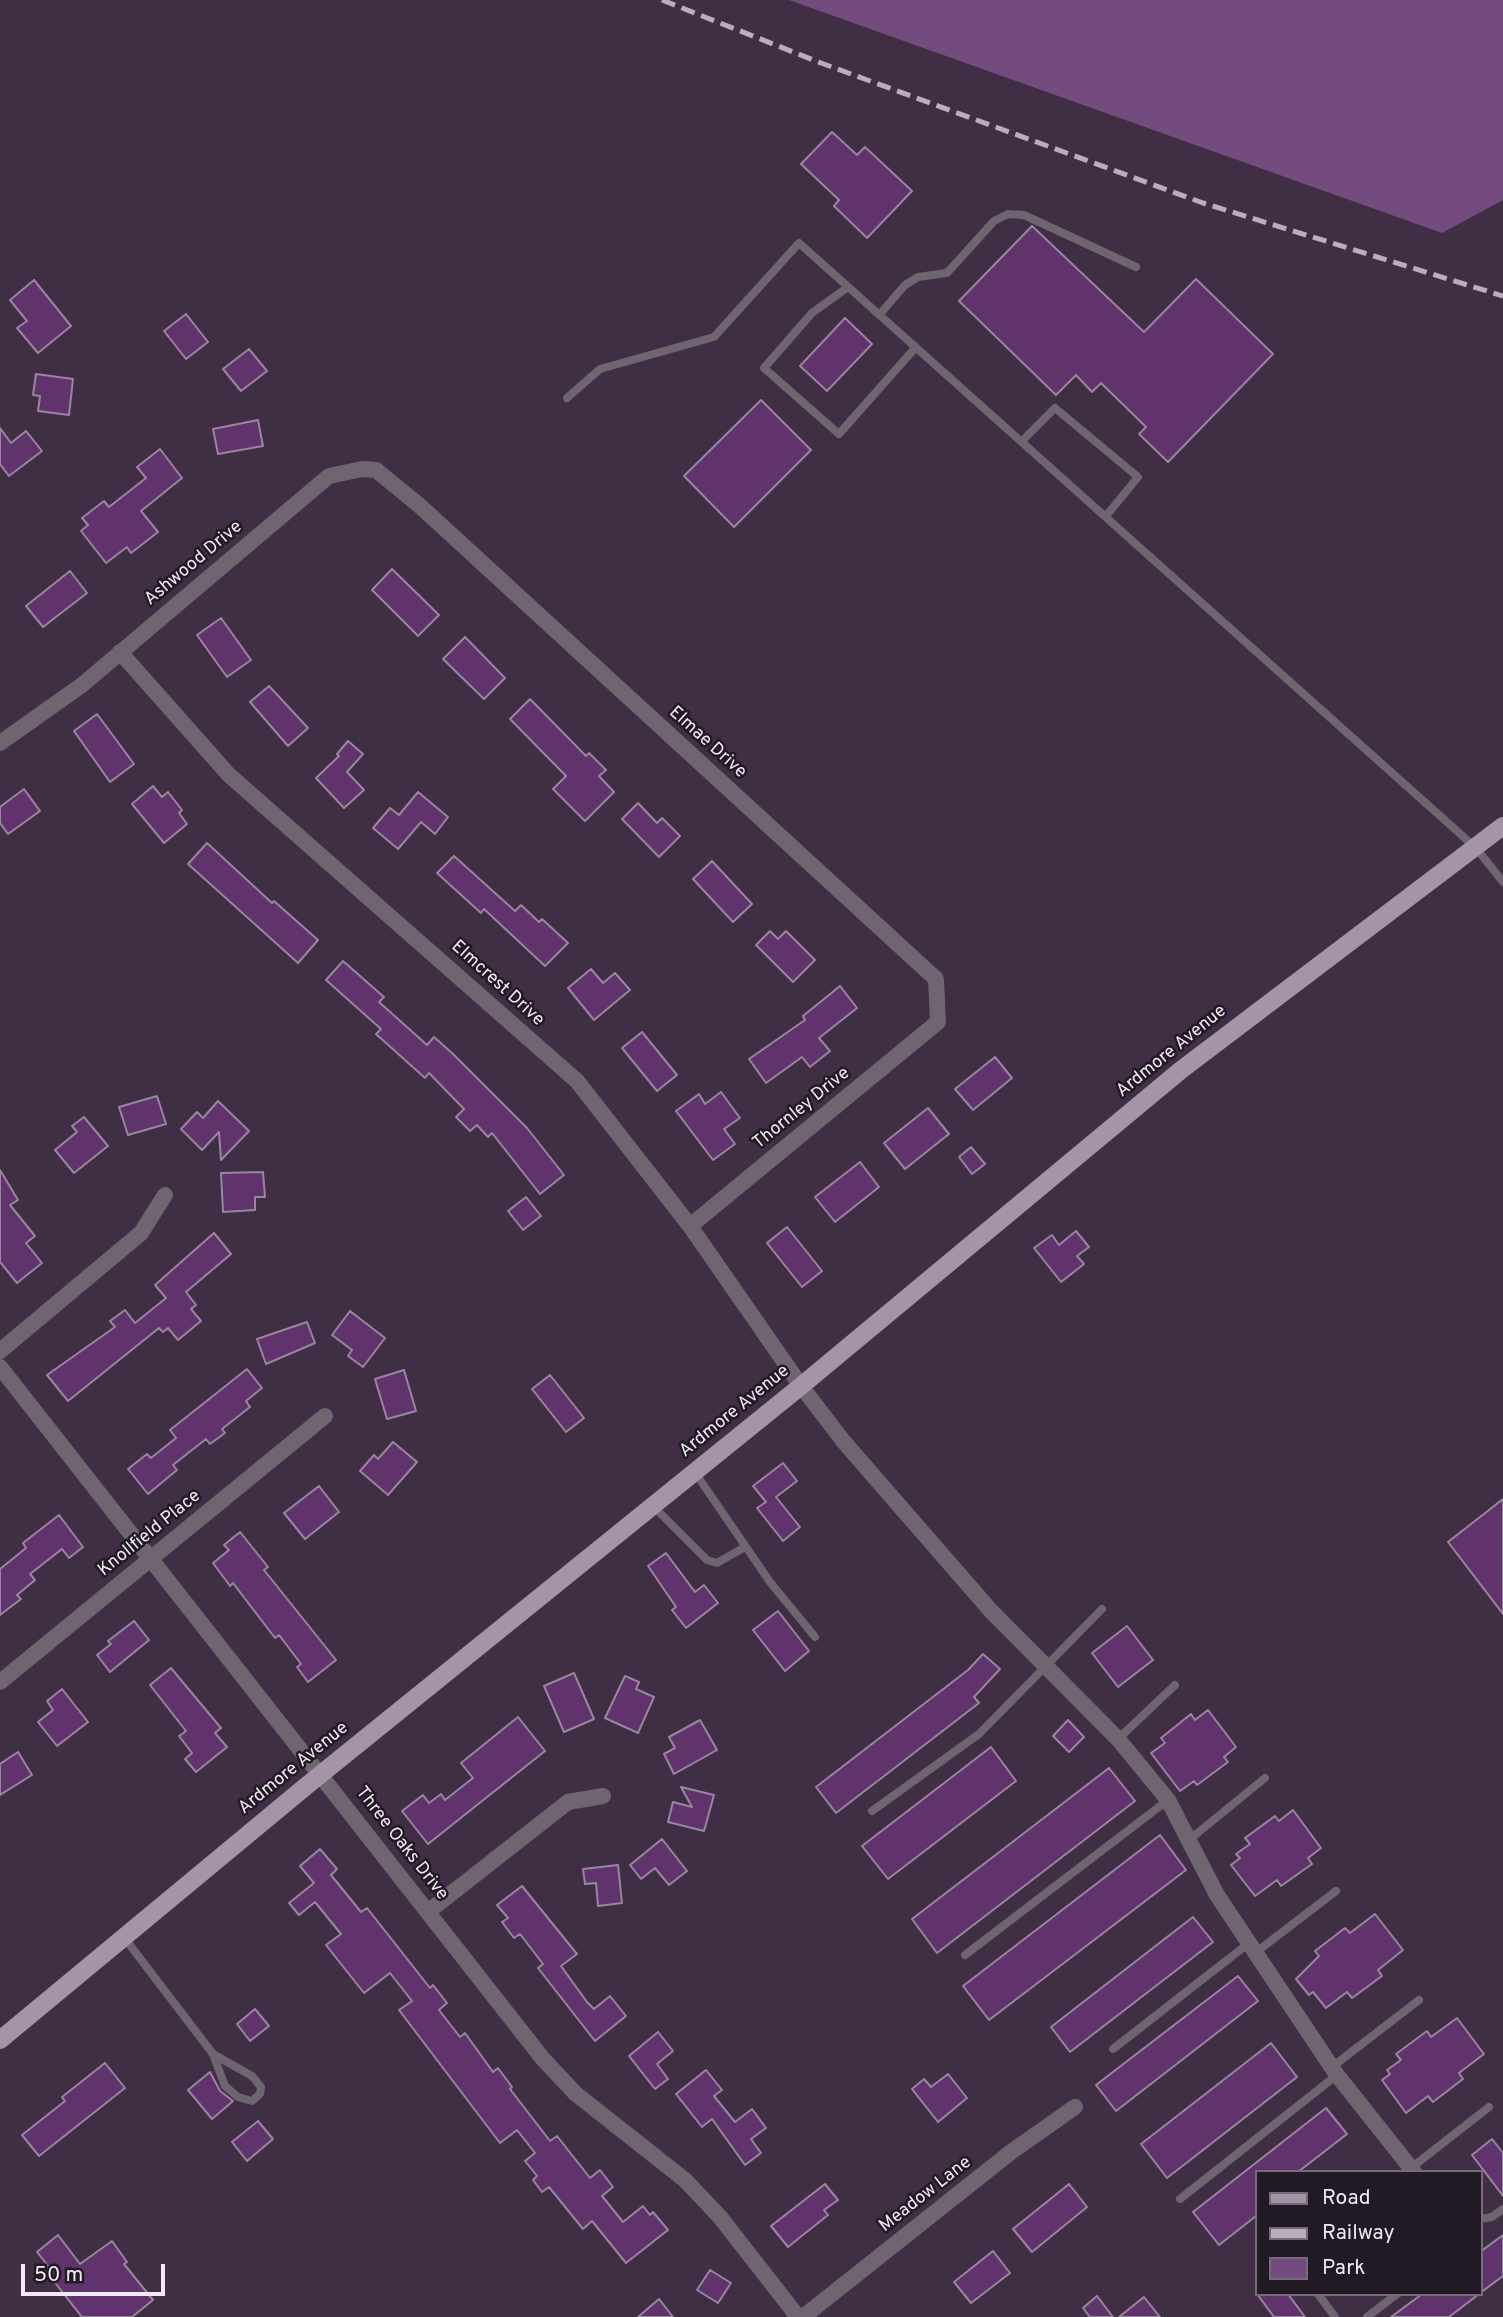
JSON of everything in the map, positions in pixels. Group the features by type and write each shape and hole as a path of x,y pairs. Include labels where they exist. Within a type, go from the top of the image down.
{"main road":[{"name":"Ardmore Avenue","path":"0,2040 122,1937 801,1386 1181,1070 1434,876 1503,827"}],"street":[{"name":"Ashwood Drive","path":"0,743 82,685 329,476 362,469 376,470 420,506"},
{"name":"Elmae Drive","path":"420,506 936,979 938,1022"},
{"name":"Elmcrest Drive","path":"120,652 229,775 577,1081 690,1226 801,1386 923,1535 990,1611 1118,1739 1168,1800 1217,1895 1334,2071 1412,2170"},
{"name":"Thornley Drive","path":"690,1226 938,1022"},
{"path":"0,1351 141,1233 165,1195"},
{"name":"Three Oaks Drive","path":"0,1367 152,1557 543,2059 576,2094 685,2180 720,2217 801,2317"},
{"name":"Knollfield Place","path":"0,1682 326,1416"},
{"path":"429,1911 568,1802 603,1796"},
{"name":"Meadow Lane","path":"801,2317 1012,2152 1075,2107"}],"lane":[{"path":"880,314 905,285 918,277 947,273 993,221 1008,214 1024,215 1136,267"},
{"path":"567,398 600,369 714,337 799,243 1023,440 1476,848 1503,882"},
{"path":"848,287 812,313 764,368 839,434 916,347"},
{"path":"1023,440 1055,408 1138,477 1106,516"},
{"path":"695,1472 746,1547 815,1637"},
{"path":"652,1505 707,1560 717,1563 746,1547"},
{"path":"872,1811 979,1734 1102,1609"},
{"path":"1118,1739 1175,1685"},
{"path":"1189,1840 1265,1778"},
{"path":"965,1955 1168,1800"},
{"path":"1113,2049 1336,1891"},
{"path":"122,1937 213,2054 225,2086 252,2101 260,2094 261,2087 252,2076 213,2054"},
{"path":"1180,2199 1419,2000"},
{"path":"1412,2170 1489,2107"},
{"path":"1482,2219 1492,2217 1503,2209"},
{"path":"1319,2296 1335,2317"},
{"path":"1367,2317 1394,2296"}],"green space":[{"path":"789,0 1503,0 1503,200 1442,233"}],"building":[{"path":"832,132 857,155 865,147 912,191 867,238 834,206 839,200 801,164"},
{"path":"1032,226 1144,332 1196,279 1273,354 1168,462 1139,434 1146,427 1101,383 1092,392 1076,375 1056,395 959,301"},
{"path":"34,280 71,326 38,353 17,328 27,321 10,300"},
{"path":"186,314 208,342 186,359 164,331"},
{"path":"845,318 872,344 827,391 800,366"},
{"path":"249,349 267,371 241,391 223,369"},
{"path":"36,374 73,379 69,415 38,411 40,396 33,395"},
{"path":"761,400 811,450 734,527 684,476"},
{"path":"258,420 263,446 218,454 213,429"},
{"path":"0,428 11,443 26,431 42,451 9,476 0,464"},
{"path":"160,449 182,478 141,511 158,532 131,553 127,547 106,563 81,531 88,525 82,518 104,501 109,507 146,478 137,467"},
{"path":"392,569 439,615 418,636 372,590"},
{"path":"70,571 87,593 43,627 26,606"},
{"path":"221,618 251,660 227,677 197,635"},
{"path":"465,637 505,678 484,699 443,659"},
{"path":"269,686 308,728 288,746 250,702"},
{"path":"530,699 586,756 589,753 606,770 599,776 614,792 585,821 553,789 566,776 510,719"},
{"path":"97,714 134,764 110,782 74,731"},
{"path":"348,741 363,754 347,772 364,790 344,808 316,778 339,756 337,754"},
{"path":"153,786 162,797 168,792 182,810 179,813 187,824 164,843 132,804"},
{"path":"24,789 40,811 8,834 0,823 0,807"},
{"path":"418,792 448,817 435,834 421,822 398,849 373,828 390,808 399,815"},
{"path":"638,803 657,823 662,818 680,836 659,857 622,819"},
{"path":"207,843 272,903 274,901 318,940 298,963 188,864"},
{"path":"454,856 515,911 521,905 539,922 542,919 568,943 545,966 484,909 481,913 437,873"},
{"path":"712,861 752,904 733,922 693,879"},
{"path":"770,931 778,939 786,931 815,960 793,982 756,945"},
{"path":"343,961 384,997 379,1002 427,1045 434,1037 452,1053 527,1128 564,1175 540,1194 492,1133 488,1137 477,1125 470,1131 456,1117 464,1109 429,1073 425,1078 376,1034 381,1029 326,980"},
{"path":"591,969 603,983 615,973 630,990 594,1020 568,988"},
{"path":"840,986 857,1008 819,1038 830,1051 810,1067 802,1057 766,1083 749,1059 805,1020 803,1016"},
{"path":"642,1032 677,1075 657,1091 622,1048"},
{"path":"995,1057 1012,1078 973,1110 955,1089"},
{"path":"721,1092 740,1118 724,1129 735,1144 713,1160 676,1111 699,1094 705,1104"},
{"path":"157,1096 166,1124 128,1135 119,1107"},
{"path":"218,1101 249,1131 221,1160 219,1132 202,1150 181,1129 197,1112 203,1118"},
{"path":"928,1108 949,1134 905,1169 884,1143"},
{"path":"84,1117 108,1146 74,1173 55,1150 77,1132 72,1126"},
{"path":"971,1147 985,1164 972,1174 959,1157"},
{"path":"860,1162 879,1187 835,1222 815,1197"},
{"path":"0,1170 18,1200 10,1205 35,1236 26,1243 42,1263 17,1283 0,1262"},
{"path":"263,1172 265,1197 255,1197 255,1210 223,1212 221,1173"},
{"path":"526,1197 541,1216 523,1230 508,1211"},
{"path":"787,1227 822,1271 802,1287 767,1243"},
{"path":"1076,1231 1089,1247 1077,1256 1084,1264 1061,1282 1034,1248 1052,1235 1059,1245"},
{"path":"214,1233 231,1254 186,1292 196,1305 191,1309 201,1321 178,1340 168,1328 163,1332 159,1328 68,1401 47,1375 115,1327 110,1321 125,1310 135,1323 166,1298 155,1285"},
{"path":"350,1311 385,1338 363,1367 348,1356 352,1350 332,1335"},
{"path":"307,1322 315,1343 266,1364 257,1339"},
{"path":"247,1369 262,1388 246,1401 250,1407 222,1429 225,1433 210,1444 206,1439 173,1465 177,1470 148,1494 128,1469 147,1454 151,1458 176,1438 170,1430"},
{"path":"404,1370 416,1411 387,1419 375,1379"},
{"path":"550,1375 584,1418 566,1432 532,1389"},
{"path":"393,1442 417,1462 388,1495 360,1471 374,1455 378,1459"},
{"path":"783,1463 797,1481 776,1497 800,1527 783,1541 757,1508 766,1502 753,1486"},
{"path":"319,1486 339,1512 305,1539 284,1513"},
{"path":"1503,1499 1503,1614 1448,1542"},
{"path":"59,1515 83,1547 69,1558 62,1549 30,1574 35,1580 17,1595 21,1599 0,1615 0,1569 26,1548 23,1543"},
{"path":"240,1532 268,1567 264,1570 336,1660 308,1682 297,1667 301,1664 279,1635 275,1638 233,1583 230,1586 213,1563 229,1550 224,1545"},
{"path":"666,1553 695,1592 704,1585 718,1603 686,1628 672,1610 676,1607 648,1566"},
{"path":"778,1611 809,1651 785,1671 753,1630"},
{"path":"134,1621 149,1640 110,1672 97,1655 111,1644 108,1641"},
{"path":"1127,1626 1153,1660 1118,1687 1092,1653"},
{"path":"983,1654 1000,1669 974,1697 979,1703 836,1813 816,1787 968,1670"},
{"path":"171,1668 221,1728 215,1733 227,1747 196,1772 185,1759 192,1753 179,1736 186,1731 150,1685"},
{"path":"574,1673 594,1719 564,1732 544,1686"},
{"path":"625,1676 639,1682 636,1689 654,1697 638,1733 605,1718"},
{"path":"62,1689 88,1722 57,1746 38,1722 53,1710 47,1701"},
{"path":"1208,1710 1236,1747 1224,1757 1228,1762 1197,1785 1194,1781 1180,1791 1151,1753 1165,1743 1161,1738 1191,1714 1195,1720"},
{"path":"518,1717 545,1751 428,1844 402,1811 423,1795 429,1803 441,1794 445,1800 473,1778 461,1763"},
{"path":"700,1720 717,1750 674,1774 664,1754 675,1748 669,1737"},
{"path":"1068,1720 1084,1737 1069,1752 1053,1736"},
{"path":"991,1747 1016,1781 888,1879 862,1846"},
{"path":"18,1752 32,1775 0,1795 0,1764"},
{"path":"1109,1768 1135,1801 937,1953 912,1919"},
{"path":"681,1787 714,1795 704,1831 668,1822 673,1802 692,1807"},
{"path":"1293,1810 1321,1848 1308,1858 1312,1864 1281,1886 1277,1880 1255,1896 1231,1865 1240,1858 1236,1854 1250,1844 1245,1838 1275,1816 1279,1821"},
{"path":"1160,1835 1186,1870 989,2020 963,1986"},
{"path":"662,1839 687,1871 669,1885 655,1868 641,1879 630,1865"},
{"path":"320,1849 337,1869 331,1875 361,1912 367,1908 430,1988 433,1985 447,2003 439,2010 460,2037 465,2033 493,2072 498,2068 512,2087 510,2089 550,2141 557,2136 590,2178 600,2170 613,2187 602,2196 623,2222 643,2206 650,2215 653,2212 668,2230 626,2263 592,2221 583,2229 549,2187 542,2192 533,2180 537,2176 525,2161 535,2153 517,2130 500,2143 399,2010 412,2001 390,1973 364,1993 326,1945 341,1934 315,1902 299,1915 289,1903 314,1883 300,1866"},
{"path":"618,1865 622,1903 598,1906 596,1883 585,1884 583,1869"},
{"path":"522,1886 577,1954 561,1966 587,2002 594,2009 610,1996 626,2016 595,2041 538,1968 543,1964 520,1934 514,1938 502,1922 508,1918 497,1905"},
{"path":"1375,1914 1403,1950 1378,1970 1382,1976 1352,1998 1347,1992 1326,2008 1313,1992 1309,1995 1296,1979 1319,1956 1315,1951 1345,1928 1350,1933"},
{"path":"1193,1917 1213,1942 1070,2052 1051,2027"},
{"path":"1238,1976 1258,2001 1116,2111 1096,2085"},
{"path":"255,2009 269,2026 250,2041 237,2024"},
{"path":"1457,2018 1484,2054 1459,2073 1463,2079 1433,2102 1428,2096 1406,2113 1382,2080 1390,2074 1387,2070 1401,2060 1396,2054 1427,2031 1431,2037"},
{"path":"658,2032 673,2051 657,2064 668,2079 655,2089 629,2056"},
{"path":"1271,2043 1297,2077 1167,2178 1141,2144"},
{"path":"105,2063 125,2088 39,2156 22,2135 65,2101 62,2097"},
{"path":"706,2070 722,2090 714,2096 735,2122 752,2109 766,2128 751,2139 761,2153 745,2165 712,2119 702,2127 676,2094"},
{"path":"210,2072 220,2091 233,2101 212,2119 188,2090"},
{"path":"948,2074 967,2098 938,2122 912,2089 924,2079 931,2087"},
{"path":"1326,2108 1347,2134 1301,2170 1254,2170 1254,2218 1219,2245 1193,2212"},
{"path":"258,2121 273,2139 247,2161 232,2142"},
{"path":"1492,2139 1503,2153 1503,2196 1472,2155"},
{"path":"825,2184 838,2200 824,2210 828,2215 788,2247 771,2226"},
{"path":"1069,2184 1087,2207 1032,2252 1013,2229"},
{"path":"58,2235 80,2264 112,2241 127,2262 124,2264 153,2300 132,2317 82,2317 45,2270 49,2267 37,2252"},
{"path":"1503,2235 1503,2276 1482,2292 1482,2251"},
{"path":"993,2251 1010,2273 971,2303 954,2282"},
{"path":"710,2270 731,2283 718,2303 697,2290"},
{"path":"1097,2296 1113,2317 1090,2317 1083,2308"},
{"path":"1258,2296 1289,2296 1305,2317 1274,2317"},
{"path":"1419,2296 1476,2296 1449,2317 1391,2317"},
{"path":"1144,2297 1160,2317 1119,2317"},
{"path":"659,2299 673,2317 638,2317"}],"railway":[{"path":"662,0 821,63 1203,203 1503,296"}]}
